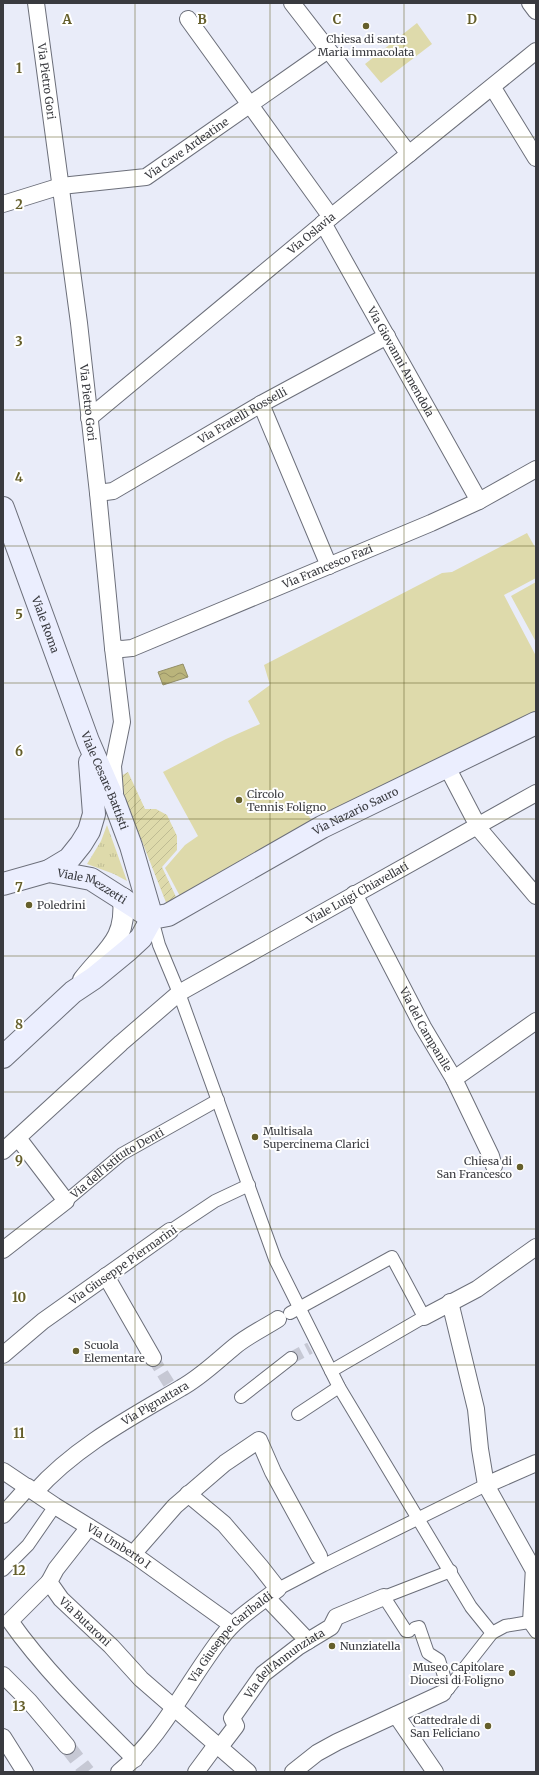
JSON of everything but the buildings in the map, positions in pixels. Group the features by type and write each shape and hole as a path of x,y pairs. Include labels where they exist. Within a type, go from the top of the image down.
{"main road":[{"name":"Viale Roma","path":"3,508 88,741"},
{"name":"Via Nazario Sauro","path":"152,918 168,915 322,828 446,765 536,723"},
{"name":"Viale Cesare Battisti","path":"88,741 115,803 131,846 152,918"},
{"name":"Viale Cesare Battisti","path":"49,871 69,859 82,844 89,830 94,814 88,741"},
{"name":"Viale Mezzetti","path":"3,884 49,871 90,879 123,898 152,918"},
{"path":"3,1057 73,992 94,978 141,938 152,918"}],"street":[{"name":"Via Pietro Gori","path":"36,3 79,323 122,722 113,766 115,803"},
{"path":"292,3 409,154"},
{"path":"530,3 536,11"},
{"name":"Via Giovanni Amendola","path":"188,19 250,104 327,220 387,336 478,501"},
{"name":"Via Cave Ardeatine","path":"3,204 61,186 146,177 328,50"},
{"name":"Via Oslavia","path":"89,418 327,220 536,52"},
{"path":"493,88 536,158"},
{"name":"Via Fratelli Rosselli","path":"98,493 113,491 261,404 387,336"},
{"path":"261,404 329,566"},
{"name":"Via Francesco Fazi","path":"113,648 132,648 431,523 478,501 536,469"},
{"path":"446,765 478,826 536,896"},
{"name":"Viale Luigi Chiavellati","path":"3,1151 121,1043 179,994 354,894 536,793"},
{"name":"Via del Campanile","path":"354,894 423,1027 454,1079 491,1156 494,1166"},
{"path":"73,992 100,958 114,944 120,934 124,913 123,898"},
{"path":"152,918 159,945 179,994 275,1259 289,1313 332,1372 339,1387 451,1571 471,1607 492,1633"},
{"path":"454,1079 536,1021"},
{"name":"Via dell'Istituto Denti","path":"3,1250 66,1201 122,1154 218,1100"},
{"path":"18,1138 66,1201"},
{"name":"Via Giuseppe Piermarini","path":"3,1355 43,1321 170,1231 215,1201 249,1185"},
{"path":"332,1372 424,1317 477,1288 534,1249"},
{"path":"289,1313 392,1257 424,1317"},
{"path":"106,1276 153,1358"},
{"path":"293,1772 317,1753 445,1691 492,1633 505,1626 534,1628 534,1567 486,1485 480,1449 476,1409 450,1302"},
{"name":"Via Pignattara","path":"3,1515 81,1450 173,1389 210,1369 235,1346 289,1313"},
{"path":"241,1398 291,1358"},
{"path":"298,1414 339,1387"},
{"path":"133,1554 175,1506 188,1494 225,1463 259,1440 273,1472 322,1560"},
{"path":"486,1485 536,1463"},
{"name":"Via Umberto I","path":"3,1471 55,1506 133,1554 232,1625"},
{"name":"Via Giuseppe Garibaldi","path":"119,1772 135,1759 232,1625 272,1594 322,1560 418,1519 486,1485"},
{"path":"188,1494 224,1524 260,1566 272,1594 308,1641"},
{"path":"3,1570 28,1545 55,1506"},
{"path":"89,1526 65,1557 49,1582 10,1621 29,1648 135,1759"},
{"name":"Via dell'Annunziata","path":"196,1772 216,1745 223,1743 236,1726 232,1718 263,1674 308,1641 332,1627 336,1617 451,1571"},
{"name":"Via Butaroni","path":"49,1582 61,1599 110,1646 141,1679 248,1772"},
{"path":"384,1597 406,1632 419,1627 428,1653 439,1660 445,1691"},
{"path":"3,1675 29,1701 67,1746"},
{"path":"396,1715 435,1772"},
{"path":"3,1737 25,1772"}],"green space":[{"path":"417,23 432,44 381,83 365,64"},
{"path":"527,533 536,549 536,578 504,595 536,656 536,711 325,821 316,803 305,809 315,827 182,900 165,868 185,845 198,836 163,772 226,739 260,724 248,701 270,685 264,665 442,573 452,572"},
{"path":"536,582 536,642 511,596"},
{"path":"128,772 145,809 156,809 167,815 177,836 177,850 162,867 177,899 167,905 117,778"},
{"path":"107,825 127,881 114,874 87,864 101,841"}],"water":[{"path":"183,664 188,677 163,685 158,672"}],"tunnel":[{"path":"291,1358 310,1348"},
{"path":"153,1358 171,1387"},
{"path":"67,1746 87,1772"}],"place":[{"name":"Chiesa di santa Maria immacolata","path":"366,26"},
{"name":"Circolo Tennis Foligno","path":"239,800"},
{"name":"Poledrini","path":"29,905"},
{"name":"Multisala Supercinema Clarici","path":"255,1137"},
{"name":"Chiesa di San Francesco","path":"520,1167"},
{"name":"Scuola Elementare","path":"76,1351"},
{"name":"Nunziatella","path":"332,1646"},
{"name":"Museo Capitolare Diocesi di Foligno","path":"512,1673"},
{"name":"Cattedrale di San Feliciano","path":"488,1726"}]}
